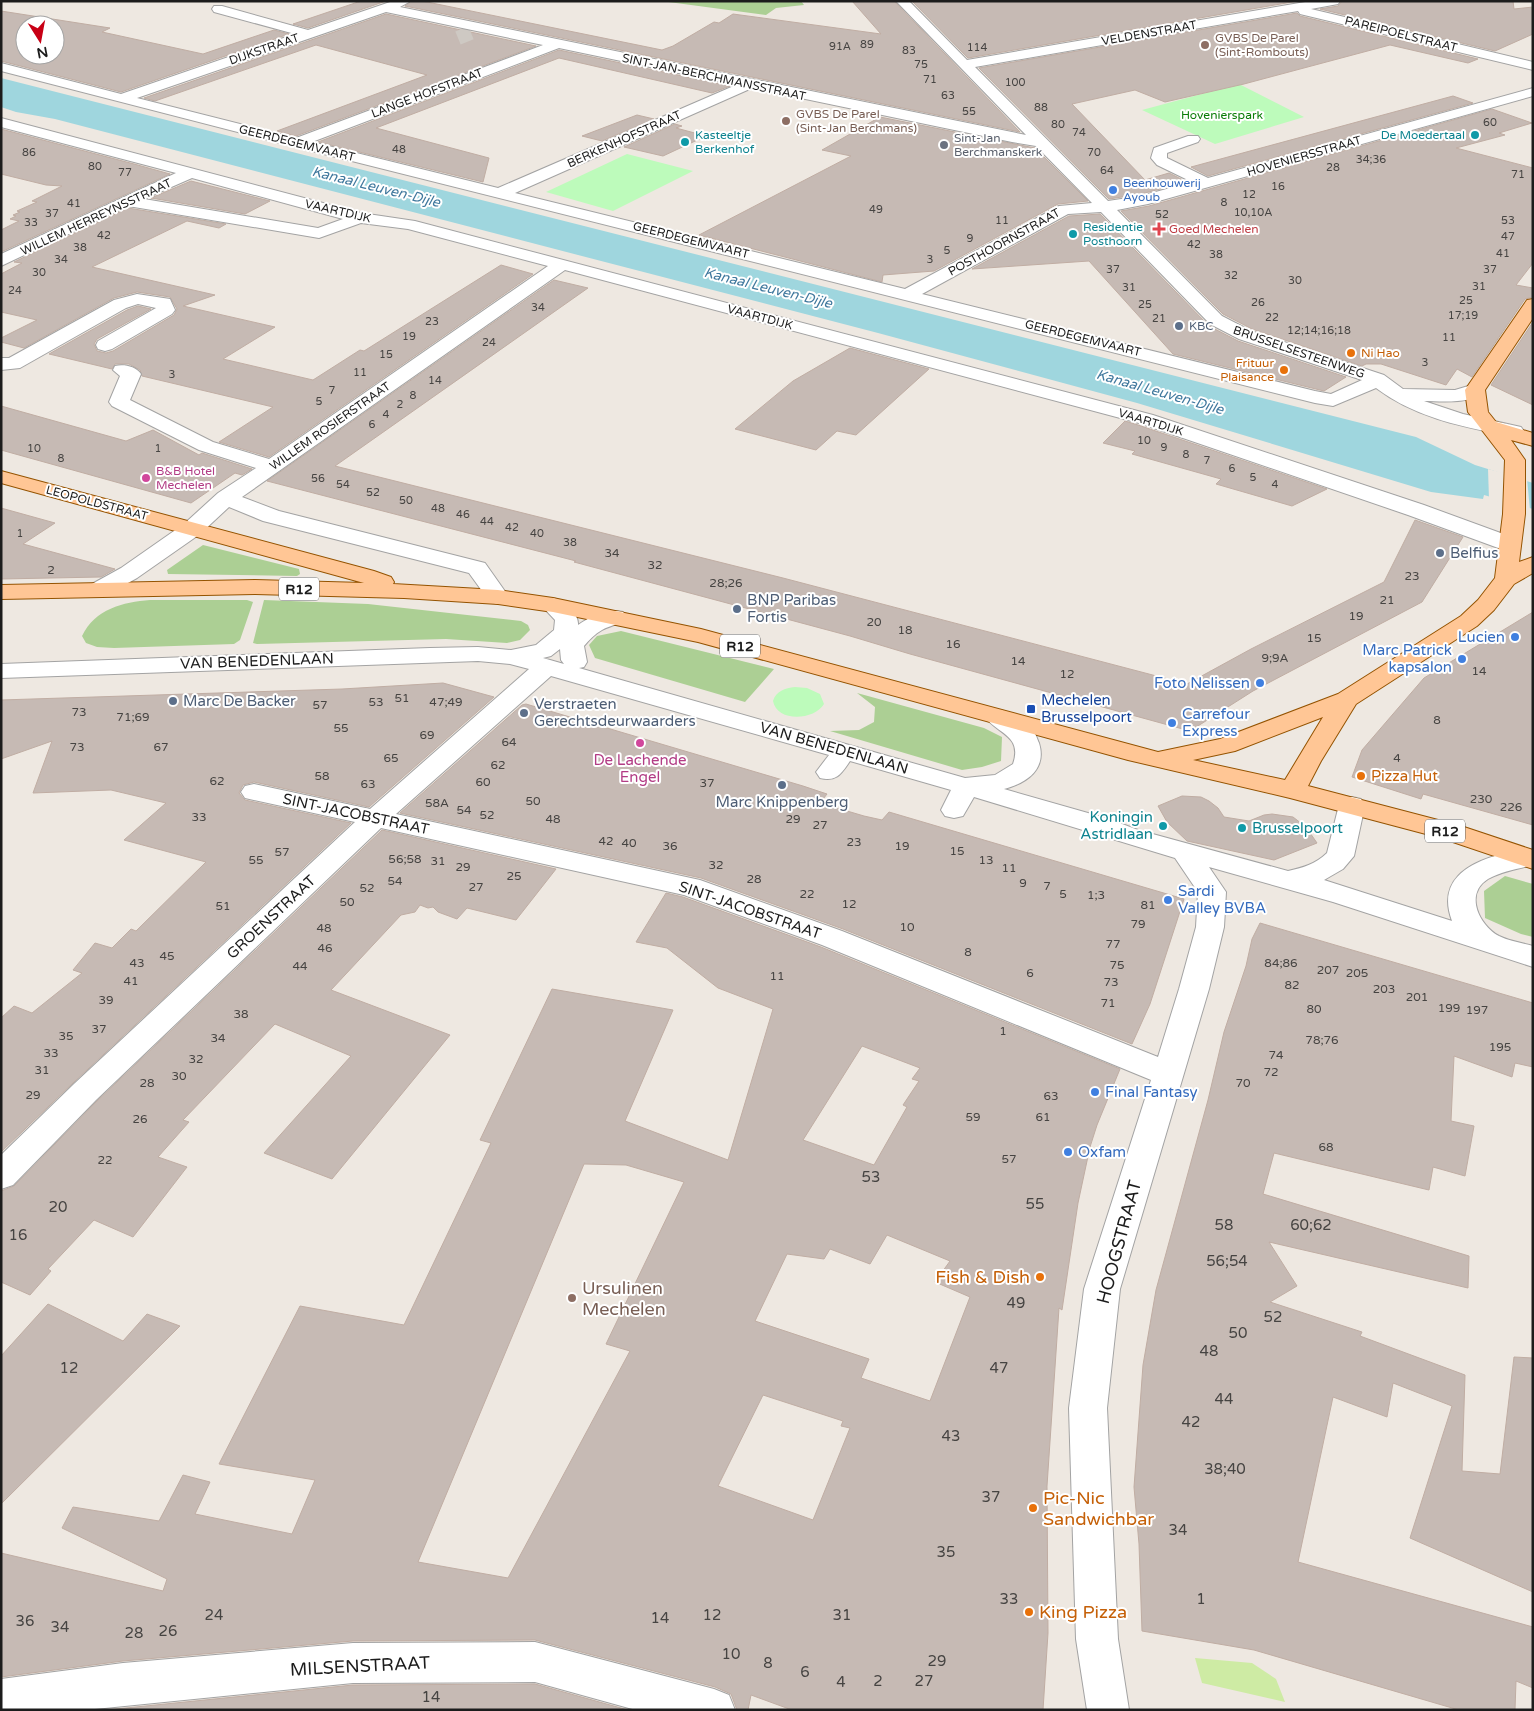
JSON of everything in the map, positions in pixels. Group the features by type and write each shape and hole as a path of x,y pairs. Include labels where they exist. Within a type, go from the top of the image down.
{"main road":[{"path":"1506,579 1514,514 1515,460 1478,412 1475,390 1533,304"},
{"path":"1489,426 1533,440"},
{"name":"LEOPOLDSTRAAT","path":"1,477 192,529"},
{"path":"192,529 366,576 404,591"},
{"path":"1155,759 1226,746 1347,699 1469,621 1486,605 1506,579 1533,564"},
{"name":"R12","path":"1,592 254,587 404,591 498,597 553,605 701,636 1155,759 1352,805 1451,832 1530,859"},
{"path":"1293,790 1308,761 1347,699"}],"street":[{"name":"DIJKSTRAAT","path":"122,98 405,1"},
{"name":"BRUSSELSESTEENWEG","path":"902,1 1216,320 1245,335 1377,379 1394,393 1420,408 1437,414 1489,426 1533,434"},
{"name":"PAREIPOELSTRAAT","path":"1269,1 1533,66"},
{"name":"VELDENSTRAAT","path":"964,64 1334,1"},
{"name":"SINT-JAN-BERCHMANSSTRAAT","path":"386,8 479,30 557,44 1012,138 1042,142"},
{"path":"218,9 308,34"},
{"name":"LANGE HOFSTRAAT","path":"297,143 557,44"},
{"name":"GEERDEGEMVAART","path":"1,67 297,143 909,294 1315,397 1333,400 1366,386 1377,379"},
{"name":"BERKENHOFSTRAAT","path":"500,193 748,84"},
{"name":"HOVENIERSSTRAAT","path":"1103,207 1142,201 1533,92"},
{"name":"VAARTDIJK","path":"1,122 360,218 409,224 1146,419 1397,503 1509,544"},
{"path":"1194,139 1159,151 1159,158 1162,162 1207,183"},
{"name":"WILLEM HERREYNSSTRAAT","path":"1,262 126,201 190,173"},
{"path":"126,201 319,234 360,218"},
{"name":"POSTHOORNSTRAAT","path":"909,294 1065,209 1103,207"},
{"name":"WILLEM ROSIERSTRAAT","path":"100,589 129,573 192,529 226,498 561,265"},
{"path":"1,364 13,364 120,304 137,299 164,302 166,310 105,345"},
{"path":"122,370 131,374 119,402 206,446 272,466"},
{"path":"1394,393 1456,396 1475,390"},
{"path":"226,498 271,516 477,568 498,597"},
{"name":"VAN BENEDENLAAN","path":"1,671 430,655 478,654 512,656 543,651 566,632 567,619 553,605"},
{"path":"589,678 573,660 572,646 582,633 595,623 615,617"},
{"name":"VAN BENEDENLAAN","path":"512,656 958,783 1169,847"},
{"name":"GROENSTRAAT","path":"1,1176 85,1092 376,819 547,666"},
{"name":"R12","path":"958,783 981,785 1006,780 1024,769 1029,753 1023,735 996,716"},
{"path":"829,772 845,751"},
{"path":"954,810 958,783"},
{"name":"SINT-JACOBSTRAAT","path":"254,792 690,887 832,938 1168,1074"},
{"path":"1286,880 1314,874 1333,864 1340,856 1352,805"},
{"name":"R12","path":"1169,847 1343,895 1533,957"},
{"name":"HOOGSTRAAT","path":"1108,1710 1097,1639 1088,1408 1102,1289 1194,989 1210,927 1212,892 1169,847"},
{"name":"R12","path":"1488,942 1466,921 1461,904 1463,889 1472,877 1486,867 1505,861 1530,859"},
{"name":"MILSENSTRAAT","path":"1,1700 124,1684 353,1663 535,1662 714,1710"}],"green space":[{"path":"661,1 801,1 804,5 776,8 766,15"},
{"name":"Hovenierspark","path":"1239,84 1304,117 1215,144 1142,110"},
{"path":"627,154 693,171 613,211 546,192"},
{"path":"203,545 299,569 300,574 297,576 168,574 167,570"},
{"path":"150,600 247,600 253,602 240,640 234,644 114,648 97,647 86,643 82,636 94,619 102,613 120,605"},
{"path":"264,600 368,604 521,621 528,625 530,630 520,640 507,643 446,639 257,644 253,643"},
{"path":"621,631 774,669 745,702 595,658 589,645 597,636"},
{"path":"795,687 807,688 820,694 824,704 813,713 805,716 789,716 781,713 776,708 773,701 774,698 781,691"},
{"path":"857,693 984,728 1002,737 1001,761 982,767 962,770 830,731 859,730 874,722 875,707"},
{"path":"1505,876 1533,884 1533,937 1521,934 1485,918 1484,891"},
{"path":"1195,1658 1252,1663 1276,1679 1285,1702 1202,1683"}],"water":[{"name":"Kanaal Leuven-Dijle","path":"1,78 1416,437 1475,465 1533,483 1533,509 1484,495 1483,499 1431,492 1137,403 878,333 55,119 16,112 1,107"}],"pier":[{"path":"1488,469 1527,479 1530,510 1489,499"}],"building":[{"path":"361,1 386,1 308,28 293,24"},
{"path":"411,1 422,1 662,50 673,46 714,22 719,23 733,14 881,34 852,1 894,1 1020,132 405,6"},
{"path":"912,1 1298,1 968,58"},
{"path":"1342,1 1513,1 1514,9 1533,7 1533,34 1495,51 1320,9 1338,6"},
{"path":"1,11 27,15 15,15 15,65 1,61"},
{"path":"1297,13 1300,16 1478,59 1468,63 1390,45 1244,84 1165,102 1135,90 1072,104 1145,180 1169,173 1187,182 1141,194 1109,199 979,68"},
{"path":"386,14 536,46 296,136 277,131 427,75 316,45 155,101 144,98"},
{"path":"65,21 110,28 102,32 203,54 274,30 289,34 121,92 16,65 65,65"},
{"path":"559,50 730,86 712,93 559,58 376,128 489,158 483,182 318,142"},
{"path":"1453,96 1473,103 1208,176 1191,167"},
{"path":"1492,109 1532,123 1499,133 1505,135 1456,148 1533,168 1533,263 1516,285 1533,288 1533,297 1525,299 1472,377 1457,369 1446,385 1381,364 1366,364 1362,366 1252,329 1223,314 1121,211 1149,206"},
{"path":"637,115 654,119 602,141 582,136"},
{"path":"880,117 1035,148 1088,201 1058,204 934,271 883,275 882,282 699,235 851,156 822,150"},
{"path":"675,124 682,126 676,128 706,136 663,156 624,147"},
{"path":"1,129 170,174 1,252 1,230 19,221 10,219 16,216 13,215 20,212 17,211 37,202 32,201 62,186 46,185 1,174"},
{"path":"191,181 270,201 245,214 151,198"},
{"path":"128,208 226,224 219,228 187,221 92,267 215,295 183,306 275,327 223,359 313,380 360,350 364,351 501,265 533,274 269,457 219,442 273,407 142,376 140,370 129,364 115,364 112,369 49,354 127,310 138,306 151,309 97,339 94,344 97,351 106,353 113,351 174,315 177,309 170,297 137,292 114,298 24,348 1,342 1,338 37,320 1,312 1,274 22,263 14,262"},
{"path":"1100,214 1209,326 1238,341 1346,377 1324,391 1173,354 1089,261 972,269 1069,216"},
{"path":"554,280 588,288 335,466 783,578 1187,684 1251,649 1384,582 1415,520 1463,537 1422,602 1253,691 1190,731 850,636 574,562 576,561 267,481"},
{"path":"1533,322 1533,405 1491,385"},
{"path":"850,348 929,369 856,435 837,431 816,450 735,429 793,381"},
{"path":"1,406 126,441 153,430 199,455 202,453 252,469 242,475 235,473 191,503 1,450"},
{"path":"1125,421 1327,489 1292,506 1216,484 1221,479 1132,454 1135,451 1103,443"},
{"path":"1,508 55,523 23,544 115,569 101,577 1,579"},
{"path":"1533,612 1533,825 1423,794 1421,799 1352,777 1362,750 1424,678"},
{"path":"443,683 494,697 369,807 254,782 243,785 239,793 245,800 351,823 1,1152 1,1018 14,1006 32,1013 82,973 73,970 95,943 112,948 131,929 136,931 206,862 124,840 166,803 111,790 33,793 52,741 1,759 1,700 342,689"},
{"path":"526,704 827,794 820,803 882,820 889,812 1184,899 1150,1004 1132,1044 843,929 701,878 400,813 522,705"},
{"name":"Brusselpoort","path":"1182,796 1201,797 1209,801 1218,808 1224,817 1249,821 1272,814 1293,817 1306,827 1317,843 1274,860 1187,841 1167,822 1158,806"},
{"path":"382,830 556,869 516,920 467,908 457,919 438,912 433,907 428,908 420,905 415,912 401,915 331,990 450,1035 332,1179 264,1153 351,1056 275,1024 183,1120 189,1122 158,1157 187,1167 133,1237 94,1220 48,1269 51,1271 30,1295 1,1282 1,1191 14,1186 97,1101"},
{"path":"666,893 683,897 821,947 1120,1069 1090,1147 1078,1203 1062,1310 1059,1308 1047,1486 1048,1633 1043,1710 792,1710 751,1695 748,1710 737,1710 731,1694 715,1687 535,1640 353,1641 123,1661 1,1677 1,1553 163,1591 167,1579 62,1528 73,1507 159,1521 183,1475 210,1482 195,1514 292,1534 315,1480 219,1464 300,1306 404,1325 491,1143 480,1140 552,989 673,1010 625,1121 728,1160 773,1009 718,988 667,948 636,942","holes":["862,1046 920,1068 912,1079 919,1081 903,1105 907,1107 874,1165 803,1140","584,1164 626,1165 684,1182 606,1344 630,1351 508,1578 418,1562","887,1235 950,1261 935,1282 970,1297 930,1401 861,1378 869,1359 755,1321 787,1254 824,1259 830,1249 870,1264","763,1395 843,1421 841,1426 850,1428 813,1520 718,1486"]},
{"path":"1260,923 1533,1003 1533,1067 1515,1063 1512,1077 1454,1056 1451,1121 1474,1126 1465,1176 1433,1167 1429,1190 1274,1153 1263,1194 1469,1256 1468,1288 1269,1242 1297,1286 1270,1302 1362,1332 1360,1336 1465,1375 1462,1471 1500,1474 1514,1357 1533,1358 1533,1592 1410,1538 1452,1406 1393,1383 1387,1417 1333,1397 1298,1562 1533,1627 1533,1688 1516,1681 1515,1710 1459,1710 1254,1650 1142,1631 1139,1544 1134,1487 1143,1365 1156,1290 1208,1100 1224,1032 1246,966 1252,939"},
{"path":"48,1304 123,1341 147,1314 180,1326 1,1504 1,1356"},
{"path":"535,1684 628,1710 106,1710 353,1685"}],"tunnel":[{"path":"458,38 475,31"}],"place":[{"name":"GVBS De Parel (Sint-Rombouts)","path":"1205,45"},
{"name":"GVBS De Parel (Sint-Jan Berchmans)","path":"786,121"},
{"name":"De Moedertaal","path":"1475,135"},
{"name":"Kasteeltje Berkenhof","path":"685,142"},
{"name":"Sint-Jan Berchmanskerk","path":"944,145"},
{"name":"Beenhouwerij Ayoub","path":"1113,190"},
{"name":"Goed Mechelen","path":"1159,229"},
{"name":"Residentie Posthoorn","path":"1073,234"},
{"name":"KBC","path":"1179,326"},
{"name":"Ni Hao","path":"1351,353"},
{"name":"Frituur Plaisance","path":"1284,370"},
{"name":"B&B Hotel Mechelen","path":"146,478"},
{"name":"Belfius","path":"1440,553"},
{"name":"BNP Paribas Fortis","path":"737,609"},
{"name":"Lucien","path":"1515,637"},
{"name":"Marc Patrick kapsalon","path":"1462,659"},
{"name":"Foto Nelissen","path":"1260,683"},
{"name":"Marc De Backer","path":"173,701"},
{"name":"Mechelen Brusselpoort","path":"1031,709"},
{"name":"Verstraeten Gerechtsdeurwaarders","path":"524,713"},
{"name":"Carrefour Express","path":"1172,723"},
{"name":"De Lachende Engel","path":"640,743"},
{"name":"Pizza Hut","path":"1361,776"},
{"name":"Marc Knippenberg","path":"782,785"},
{"name":"Koningin Astridlaan","path":"1163,826"},
{"name":"Brusselpoort","path":"1242,828"},
{"name":"Sardi Valley BVBA","path":"1168,900"},
{"name":"Final Fantasy","path":"1095,1092"},
{"name":"Oxfam","path":"1068,1152"},
{"name":"Fish & Dish","path":"1040,1277"},
{"name":"Ursulinen Mechelen","path":"572,1298"},
{"name":"Pic-Nic Sandwichbar","path":"1033,1508"},
{"name":"King Pizza","path":"1029,1612"}]}
